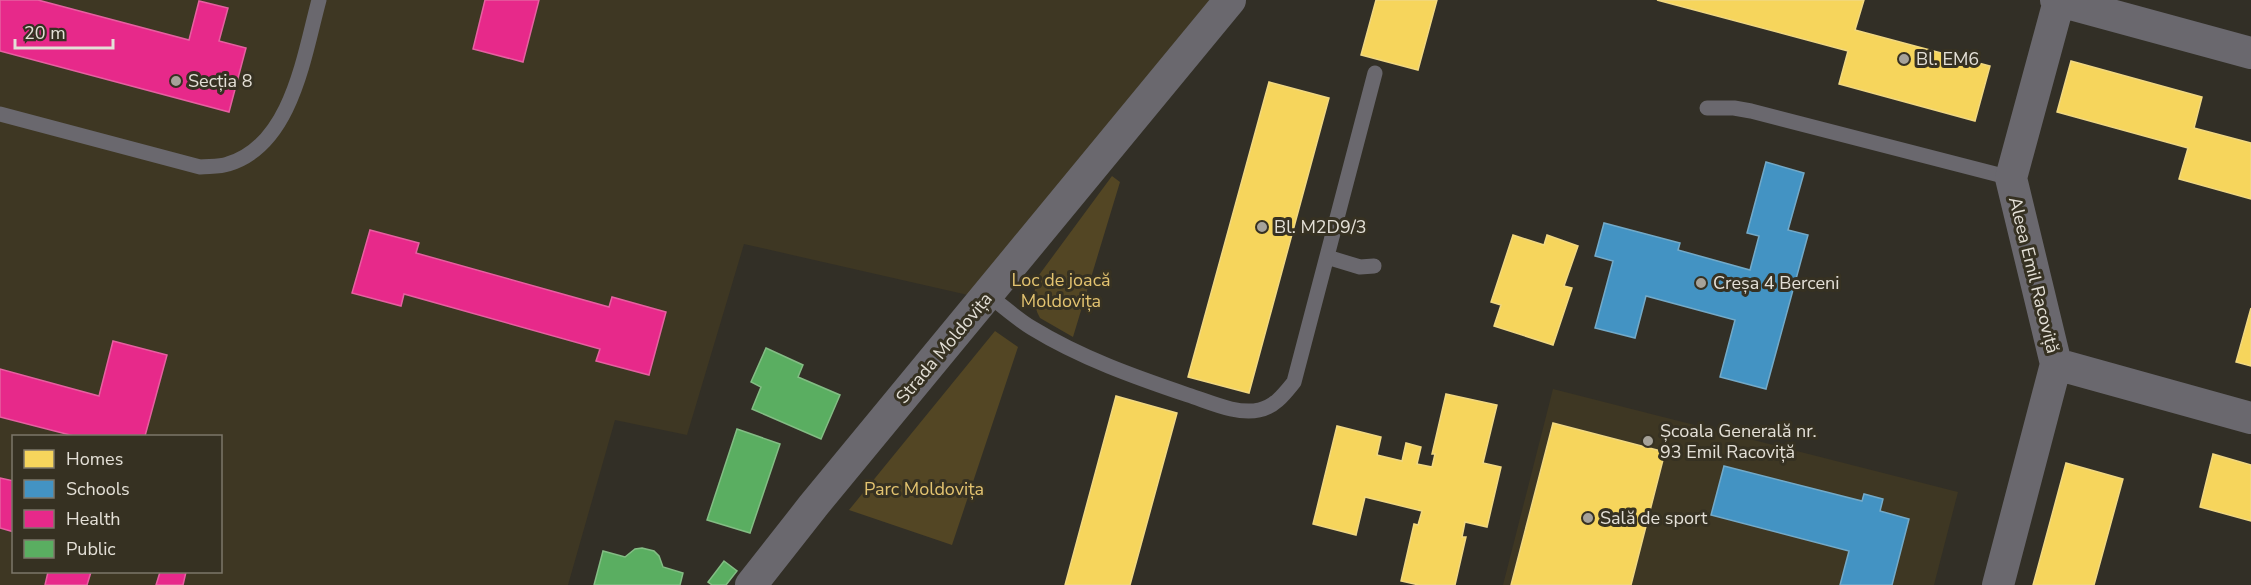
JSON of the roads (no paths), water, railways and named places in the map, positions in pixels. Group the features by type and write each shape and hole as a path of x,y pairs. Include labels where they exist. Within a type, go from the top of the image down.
{"street":[{"name":"Strada Moldovița","path":"751,585 813,506 1230,0"},
{"path":"2070,2 2251,53"},
{"name":"Aleea Emil Racoviță","path":"1998,585 2056,364 2011,178 2070,2"},
{"path":"2056,364 2251,418"}],"lane":[{"path":"0,114 200,166 228,165 255,150 273,133 284,114 295,88 319,0"},
{"path":"988,295 1032,328 1080,354 1125,374 1245,412 1262,410 1281,398 1294,382 1375,73"},
{"path":"1707,108 1734,108 1751,111 2011,178"},
{"path":"1327,257 1360,267 1374,267"}],"place":[{"name":"Bl. EM6","path":"1904,59"},
{"name":"Secția 8","path":"176,81"},
{"name":"Bl. M2D9/3","path":"1262,227"},
{"name":"Creșa 4 Berceni","path":"1701,283"},
{"name":"Școala Generală nr. 93 Emil Racoviță","path":"1648,441"},
{"name":"Sală de sport","path":"1588,518"}],"park label":[{"name":"Loc de joacă Moldovița","path":"1061,290"},
{"name":"Parc Moldovița","path":"924,489"}]}
